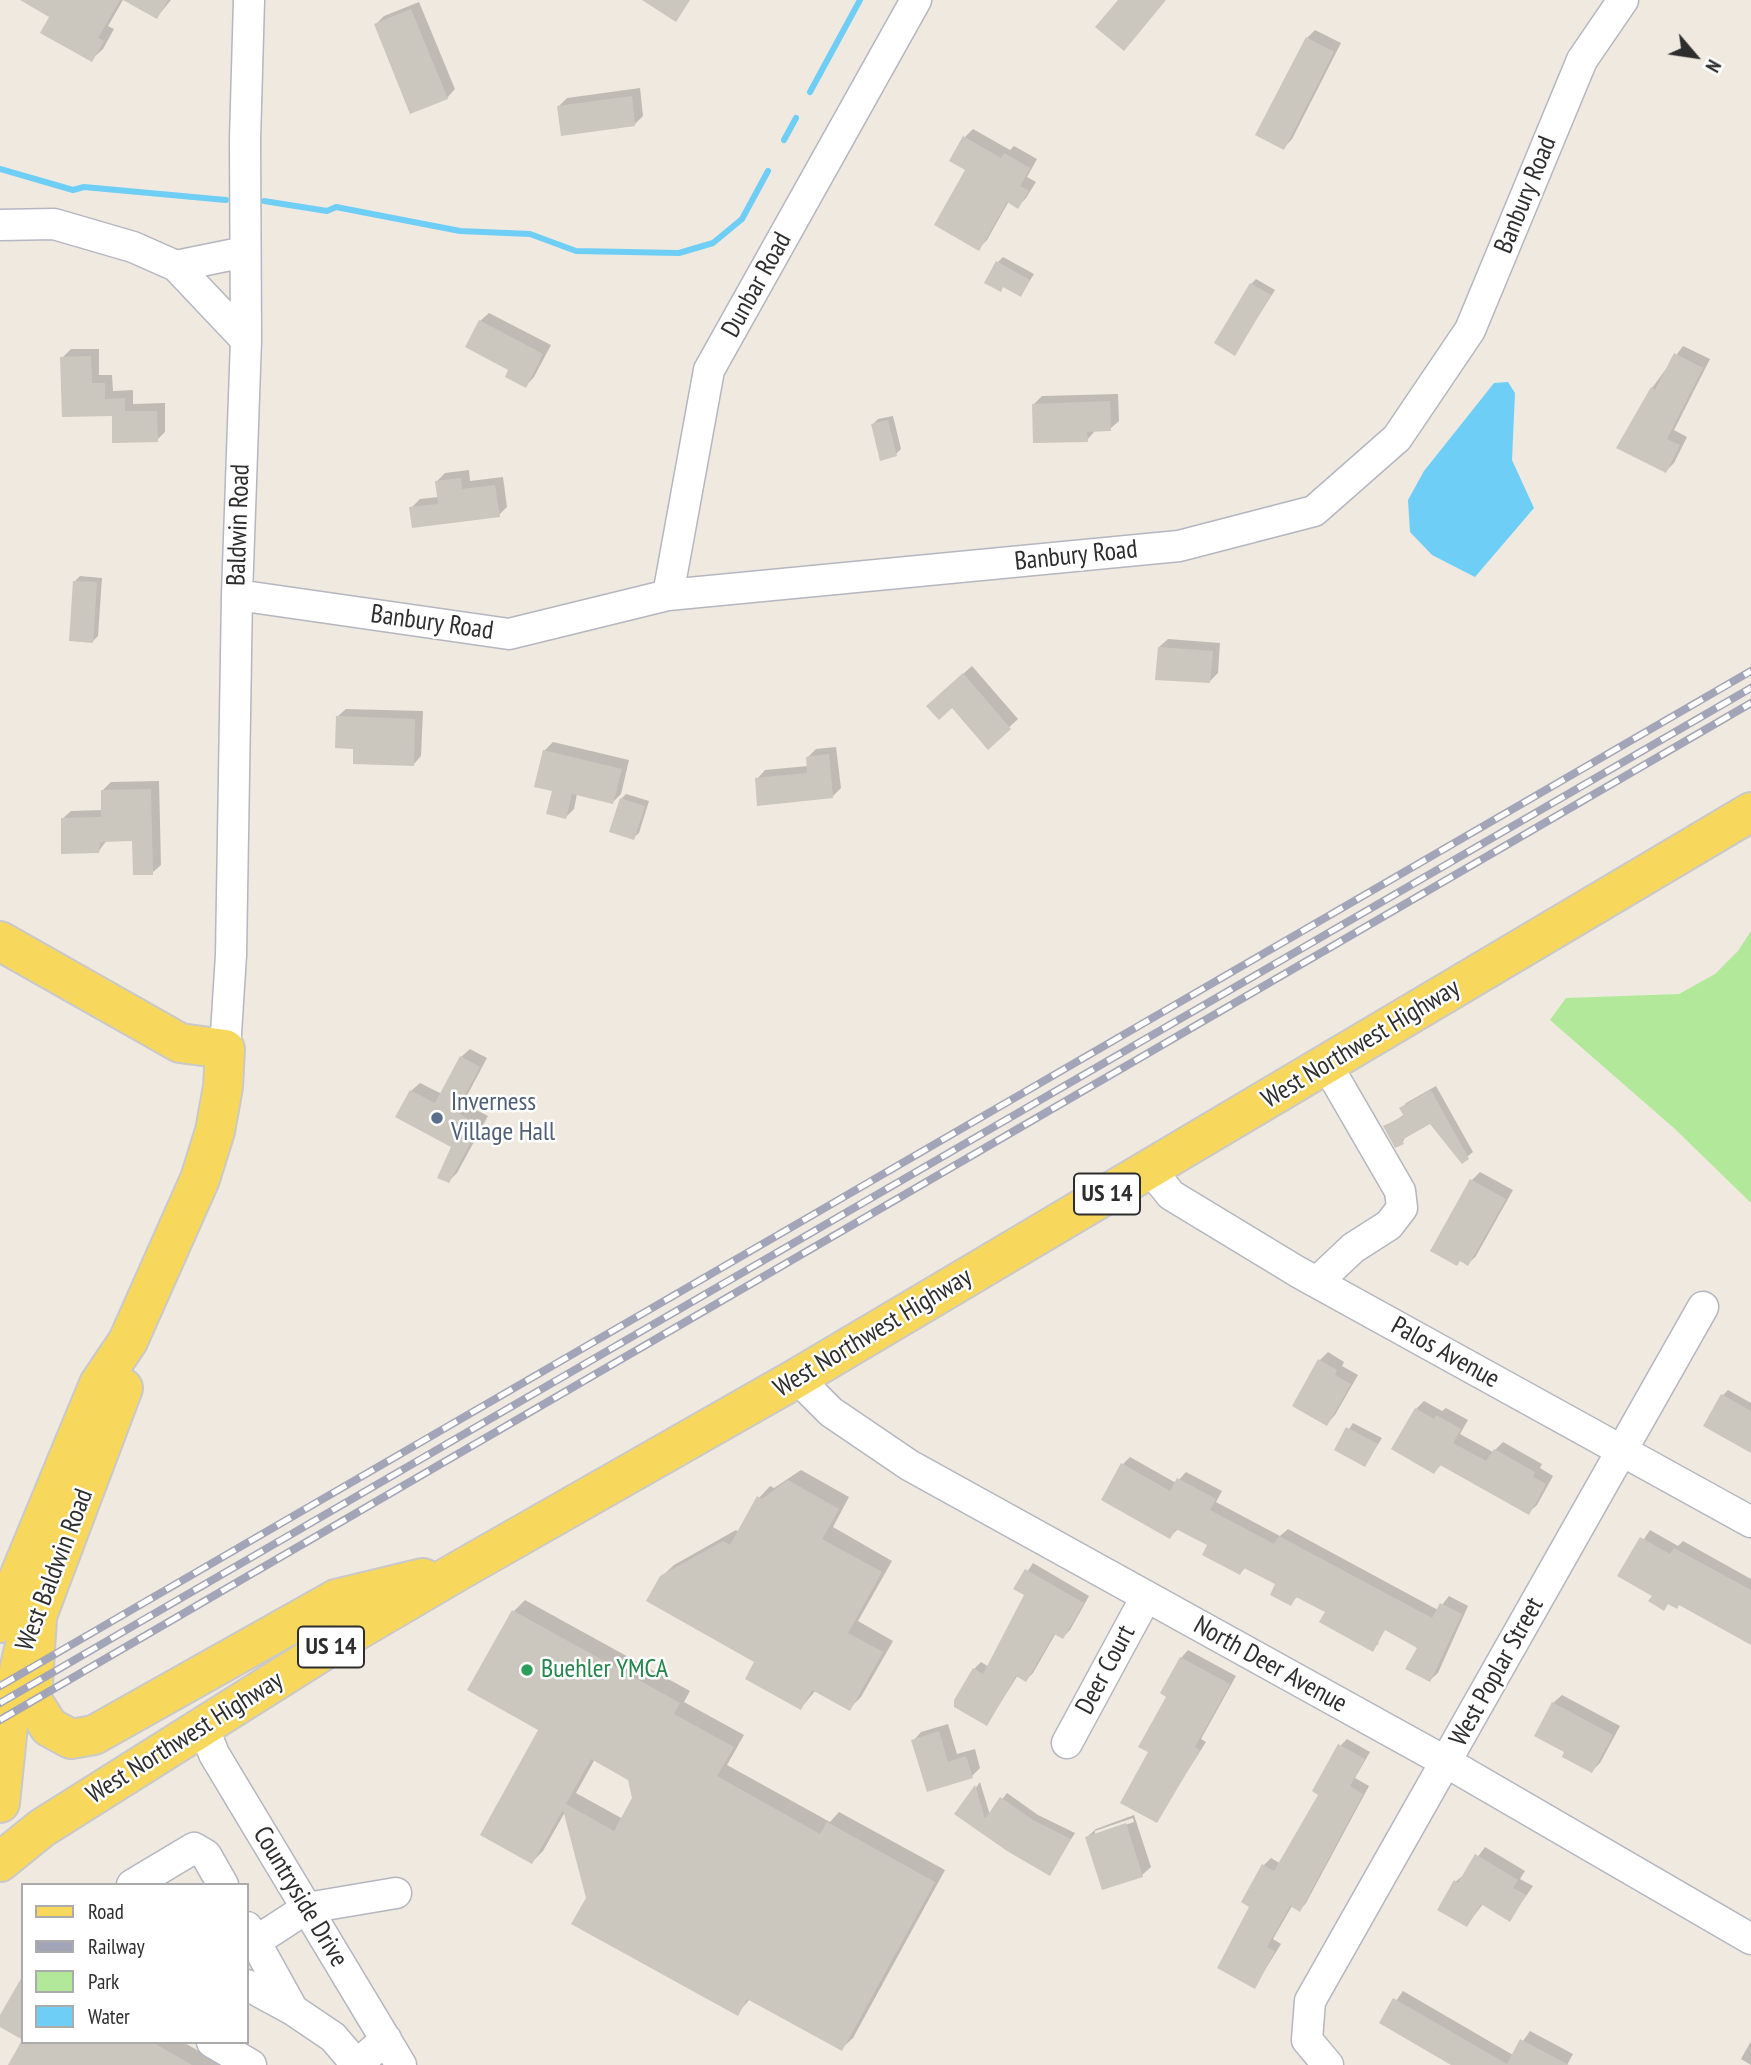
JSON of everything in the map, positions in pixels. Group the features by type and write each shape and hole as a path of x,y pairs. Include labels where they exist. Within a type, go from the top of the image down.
{"main road":[{"name":"West Northwest Highway","path":"0,1862 42,1828 203,1726 460,1570 797,1378 1751,812"},
{"path":"0,942 180,1042 225,1049"},
{"name":"West Baldwin Road","path":"0,1803 12,1696 23,1653 18,1620 122,1391 128,1341 200,1179 215,1131 223,1087 225,1049"},
{"path":"18,1620 32,1700 49,1727 71,1739 94,1735 336,1599 460,1570"}],"street":[{"name":"Baldwin Road","path":"225,1049 231,955 237,595 246,340 245,140 249,0"},
{"name":"Dunbar Road","path":"668,596 709,370 916,0"},
{"name":"Banbury Road","path":"237,595 509,634 668,596 1180,546 1314,511 1397,438 1470,330 1582,60 1623,0"},
{"path":"0,225 54,224 133,247 176,266 246,340"},
{"path":"176,266 245,252"},
{"path":"1317,1282 1353,1248 1389,1225 1402,1208 1400,1191 1327,1065"},
{"name":"Palos Avenue","path":"1150,1169 1171,1195 1317,1282 1751,1522"},
{"name":"West Poplar Street","path":"1328,2065 1307,2040 1310,2001 1703,1307"},
{"name":"North Deer Avenue","path":"797,1378 831,1412 909,1465 1446,1762 1751,1940"},
{"name":"Deer Court","path":"1067,1743 1146,1597"},
{"name":"Countryside Drive","path":"203,1726 214,1754 401,2065"},
{"path":"135,1883 194,1848 206,1855 222,1883"},
{"path":"293,2010 250,1938 307,1908 396,1893"},
{"path":"248,1986 293,2010 333,2037 357,2065 386,2039"},
{"path":"215,2044 251,2065"}],"green space":[{"path":"1751,931 1751,1203 1675,1129 1550,1020 1566,998 1679,994 1715,974 1738,951"}],"water":[{"path":"1508,382 1515,393 1512,460 1534,508 1475,577 1432,555 1410,532 1408,500 1424,471 1494,383"}],"building":[{"path":"20,0 120,0 98,38 104,41 92,62 40,33 49,17"},
{"path":"123,0 168,0 157,19"},
{"path":"642,0 690,0 676,22"},
{"path":"1118,0 1166,0 1124,51 1095,27"},
{"path":"411,9 448,99 410,114 374,24"},
{"path":"1306,37 1334,52 1284,150 1255,135"},
{"path":"632,96 635,126 561,136 557,106"},
{"path":"963,136 1001,158 1004,153 1030,168 1020,186 1029,191 1018,209 1007,202 979,251 934,225 965,170 949,161"},
{"path":"996,261 1030,280 1021,297 1003,287 1001,292 984,283"},
{"path":"1250,283 1271,295 1235,356 1214,343"},
{"path":"479,320 543,354 526,388 505,377 508,370 465,347"},
{"path":"1674,353 1703,368 1667,439 1680,445 1666,473 1616,448 1651,387 1655,390"},
{"path":"91,356 92,383 105,383 105,399 125,398 125,411 157,411 158,442 112,443 112,416 62,417 60,357"},
{"path":"1110,401 1111,431 1087,432 1088,442 1033,443 1032,404"},
{"path":"888,420 897,456 880,461 871,424"},
{"path":"461,478 462,489 495,485 500,517 412,528 409,507 438,504 435,481"},
{"path":"73,581 97,582 93,643 69,641"},
{"path":"1158,647 1213,651 1210,683 1155,680"},
{"path":"963,673 1011,729 988,750 952,708 939,720 926,706"},
{"path":"336,716 415,719 414,766 353,764 353,749 335,748"},
{"path":"543,750 622,769 613,804 572,794 566,819 546,814 552,791 534,787"},
{"path":"829,754 833,798 757,806 755,778 807,773 806,757"},
{"path":"151,789 153,875 133,875 132,841 100,842 99,853 61,854 61,818 101,817 101,790"},
{"path":"620,798 645,806 634,840 609,832"},
{"path":"460,1056 480,1067 456,1112 480,1125 449,1183 437,1178 451,1147 395,1117 410,1090 435,1103"},
{"path":"1431,1090 1469,1159 1462,1164 1430,1124 1402,1140 1404,1144 1395,1148 1383,1126 1404,1116 1399,1108"},
{"path":"1470,1179 1506,1199 1468,1266 1460,1261 1457,1266 1430,1251"},
{"path":"1318,1359 1337,1370 1335,1375 1351,1384 1327,1426 1292,1406"},
{"path":"1721,1394 1751,1411 1751,1453 1703,1426"},
{"path":"1415,1408 1434,1419 1436,1415 1461,1429 1453,1443 1486,1461 1494,1449 1535,1472 1533,1477 1546,1484 1529,1515 1440,1465 1434,1474 1391,1449"},
{"path":"1346,1427 1378,1444 1365,1467 1334,1450"},
{"path":"1121,1463 1170,1491 1177,1478 1216,1499 1210,1510 1274,1544 1279,1536 1432,1618 1440,1603 1462,1614 1430,1682 1405,1669 1417,1648 1385,1630 1373,1652 1319,1622 1325,1612 1296,1597 1291,1606 1270,1595 1275,1584 1244,1568 1240,1575 1202,1555 1207,1545 1176,1529 1170,1539 1101,1500"},
{"path":"788,1480 839,1509 822,1539 882,1572 848,1633 883,1652 850,1711 812,1690 801,1710 745,1679 754,1662 646,1601 660,1576 723,1541 730,1545 757,1496 762,1499"},
{"path":"1640,1537 1670,1554 1674,1548 1751,1590 1751,1645 1679,1605 1677,1609 1668,1604 1664,1611 1648,1601 1652,1596 1617,1576"},
{"path":"1025,1569 1084,1603 1063,1639 1054,1634 1026,1682 1016,1676 987,1726 954,1707 954,1700 973,1668 983,1674 1024,1595 1013,1589"},
{"path":"512,1610 680,1703 674,1714 734,1747 717,1776 820,1834 827,1822 935,1882 842,2051 747,1999 738,2016 571,1924 586,1898 563,1810 532,1864 480,1835 538,1730 467,1690","holes":["591,1759 628,1780 632,1798 614,1831 566,1804"]},
{"path":"1180,1657 1230,1684 1195,1747 1200,1750 1157,1823 1120,1803 1148,1752 1138,1747 1166,1697 1160,1693"},
{"path":"1552,1702 1613,1735 1592,1773 1562,1757 1564,1752 1534,1736"},
{"path":"939,1731 948,1762 966,1756 973,1778 927,1792 911,1740"},
{"path":"1338,1744 1365,1759 1350,1786 1363,1794 1300,1912 1290,1906 1267,1947 1275,1951 1255,1989 1217,1968 1249,1907 1241,1902 1262,1864 1274,1871 1318,1795 1312,1791"},
{"path":"975,1785 985,1819 1000,1797 1033,1820 1071,1839 1050,1876 1007,1851 954,1814"},
{"path":"1126,1823 1143,1877 1102,1890 1085,1837"},
{"path":"1475,1854 1518,1880 1513,1888 1526,1895 1510,1922 1481,1904 1467,1927 1437,1910 1454,1880 1458,1883"},
{"path":"21,1978 21,2039 0,2027 0,2015"},
{"path":"1393,1998 1507,2064 1520,2039 1569,2065 1451,2065 1379,2023"},
{"path":"21,2042 155,2044 192,2065 8,2065"}],"waterway":[{"path":"810,92 860,0"},
{"path":"784,140 796,118"},
{"path":"0,169 73,190 84,187 226,200"},
{"path":"264,201 327,211 336,207 460,231 530,234 576,251 679,253 713,243 742,219 768,171"}],"railway":[{"path":"0,1686 1751,671"},
{"path":"0,1703 1751,688"},
{"path":"0,1720 1751,703"}],"place":[{"name":"Inverness Village Hall","path":"437,1118"},
{"name":"Buehler YMCA","path":"527,1670"}]}
